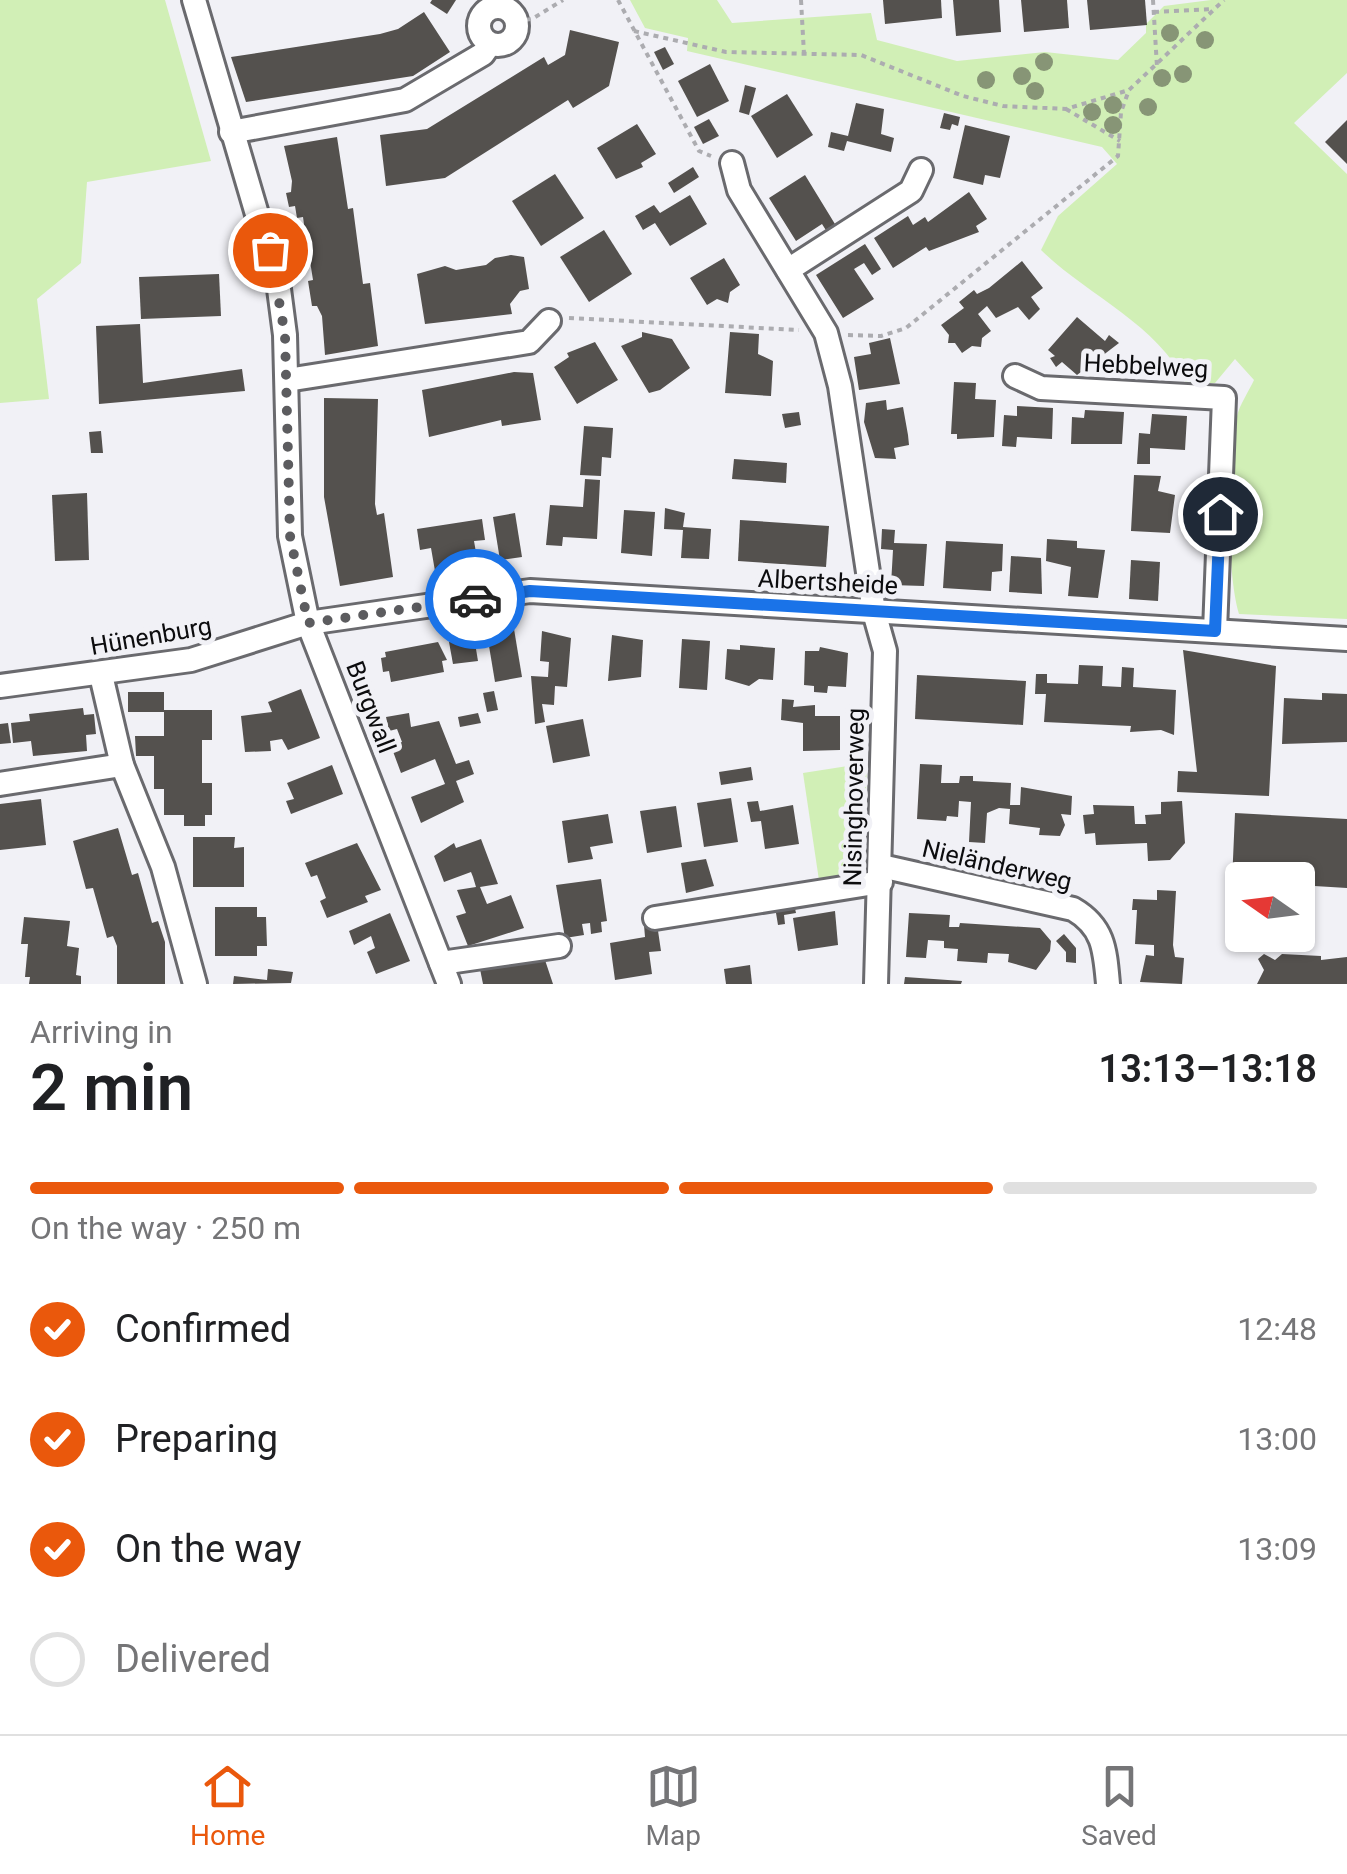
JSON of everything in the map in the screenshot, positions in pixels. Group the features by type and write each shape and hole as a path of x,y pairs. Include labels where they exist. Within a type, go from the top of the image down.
{"street":[{"name":"Burgwall","path":"194,0 230,132 275,270 287,380 290,536 308,623 445,974"},
{"path":"230,132 405,100 483,54 490,44 511,40 516,21"},
{"name":"Nisinghoverweg","path":"732,164 739,190 826,333 840,386 874,612 884,651 876,984"},
{"path":"788,270 912,191 921,170"},
{"path":"287,380 529,342 549,321"},
{"name":"Hebbelweg","path":"1014,376 1041,388 1224,398 1215,631"},
{"name":"Albertsheide","path":"308,623 530,591 1347,639"},
{"name":"Hünenburg","path":"0,686 191,660 308,623"},
{"path":"101,675 122,765 163,866 195,984"},
{"path":"0,784 122,765"},
{"path":"655,918 881,874"},
{"name":"Nieländerweg","path":"881,874 1073,909 1094,922 1104,946 1108,984"},
{"path":"445,974 560,946"}],"path":[{"path":"516,21 532,19 562,0"},
{"path":"618,0 698,151 732,164"},
{"path":"800,0 804,54"},
{"path":"1152,0 1157,67"},
{"path":"634,30 726,52 861,55 962,96 1003,106 1066,109 1129,90 1224,0"},
{"path":"1154,12 1214,9"},
{"path":"549,321 588,316 867,338 906,328 1118,156 1121,112 1129,90"},
{"path":"1066,109 1120,141"}],"green space":[{"path":"0,0 165,0 211,161 87,182 81,263 37,299 49,399 0,403"},
{"path":"630,0 717,0 732,23 871,13 877,40 957,61 1045,52 1118,60 1146,33 1146,24 1164,6 1211,0 1347,0 1347,73 1294,123 1347,174 1347,619 1239,614 1230,544 1231,459 1237,416 1254,380 1235,359 1215,383 1186,383 1157,343 1041,250 1058,216 1117,164 1102,147 687,51 688,38 645,28"},
{"path":"867,763 863,880 820,887 803,773"}],"building":[{"path":"456,0 447,14 430,3"},
{"path":"883,0 941,0 942,18 885,24"},
{"path":"953,0 999,0 1001,32 956,36"},
{"path":"1021,0 1067,0 1069,28 1024,32"},
{"path":"1087,0 1145,0 1147,25 1090,30"},
{"path":"424,12 450,52 413,76 246,102 231,57 380,34 398,29"},
{"path":"570,30 619,42 609,86 573,108 568,100 445,178 386,186 380,135 427,129 544,57 548,65 565,55"},
{"path":"665,47 674,64 663,70 654,52"},
{"path":"710,64 729,101 697,117 678,81"},
{"path":"745,85 756,88 749,115 739,112"},
{"path":"787,94 813,135 777,158 751,116"},
{"path":"856,103 884,109 881,134 894,138 891,152 847,141 844,151 828,147 831,132 848,136"},
{"path":"944,113 960,117 958,126 952,124 950,130 940,128"},
{"path":"709,119 719,136 703,144 694,127"},
{"path":"1347,120 1347,164 1325,142"},
{"path":"637,124 656,154 641,163 643,167 616,179 597,148"},
{"path":"965,125 1010,136 1000,178 985,175 983,185 953,178"},
{"path":"337,137 348,209 353,208 363,284 370,283 378,346 325,355 322,316 317,306 312,306 310,261 304,258 302,247 307,246 303,217 297,218 295,206 289,207 286,193 291,192 292,181 284,146"},
{"path":"693,167 699,177 674,193 668,183"},
{"path":"555,174 584,218 541,246 512,201"},
{"path":"805,175 838,229 829,235 822,224 796,241 769,198"},
{"path":"969,192 987,219 976,226 979,232 929,251 926,247 893,268 874,238 908,216 913,225 925,217 928,222"},
{"path":"690,195 707,224 670,246 655,223 643,230 635,216 654,205 660,213"},
{"path":"604,230 632,274 589,302 560,257"},
{"path":"865,244 881,269 872,275 864,263 854,269 874,299 843,318 816,275"},
{"path":"524,257 529,289 520,291 510,304 512,314 425,324 417,274 445,266 456,270 486,265 495,258"},
{"path":"724,258 740,285 730,292 728,303 717,299 707,305 690,278"},
{"path":"1022,261 1043,288 1031,297 1040,309 1029,320 1018,307 996,318 987,306 978,314 991,331 982,338 981,347 972,346 962,353 955,343 948,343 949,335 941,325 964,308 959,302 974,290 977,294 989,288"},
{"path":"219,274 221,316 141,319 139,277"},
{"path":"1077,317 1105,341 1109,335 1119,343 1077,375 1062,362 1056,367 1050,358 1055,356 1048,350"},
{"path":"140,324 143,383 242,369 245,391 99,404 96,326"},
{"path":"642,332 672,339 690,368 660,390 649,393 621,346 642,337"},
{"path":"730,332 759,334 758,354 773,361 771,396 725,393"},
{"path":"890,338 900,384 859,390 854,357 871,354 869,343"},
{"path":"595,342 618,380 577,404 554,367 569,357 567,353"},
{"path":"514,372 533,373 541,420 502,426 501,420 429,437 422,390"},
{"path":"954,382 976,383 975,399 996,400 994,437 957,439 957,434 951,434"},
{"path":"324,398 378,399 375,504 377,515 384,513 393,577 340,586 324,497"},
{"path":"886,400 887,410 903,407 908,435 909,445 894,448 896,459 875,458 864,422 866,403"},
{"path":"1017,406 1053,408 1052,439 1017,437 1016,447 1002,446 1004,415 1017,416"},
{"path":"1085,410 1124,412 1122,444 1071,444 1072,417 1084,418"},
{"path":"799,412 801,425 785,428 782,414"},
{"path":"1152,414 1187,416 1185,450 1150,448 1150,464 1137,464 1139,433 1150,434"},
{"path":"584,426 613,428 611,458 602,457 601,476 580,475"},
{"path":"101,431 103,453 91,453 89,432"},
{"path":"734,459 787,463 786,483 732,479"},
{"path":"1134,475 1161,476 1158,491 1175,495 1170,533 1131,531"},
{"path":"585,479 600,480 597,539 563,537 562,546 546,545 550,505 583,507"},
{"path":"87,493 89,560 55,561 52,495"},
{"path":"665,508 685,513 683,527 711,529 709,559 681,558 683,530 664,529"},
{"path":"624,510 655,512 652,556 621,553"},
{"path":"515,513 522,557 500,560 493,517"},
{"path":"482,519 485,540 474,541 478,564 435,571 431,548 420,550 417,529"},
{"path":"740,520 829,526 826,567 738,561"},
{"path":"882,529 895,530 894,543 927,544 924,586 891,585 893,550 881,549"},
{"path":"1047,539 1077,541 1077,548 1105,550 1098,598 1068,596 1071,567 1046,561"},
{"path":"946,541 1003,544 1002,571 992,572 991,591 943,588"},
{"path":"1011,556 1041,558 1042,594 1009,592"},
{"path":"1131,560 1160,562 1158,601 1129,599"},
{"path":"514,629 522,677 495,682 487,634"},
{"path":"542,631 571,638 567,687 555,686 554,705 542,704 545,722 535,724 531,676 548,677 549,662 540,661"},
{"path":"612,635 643,640 641,677 608,681"},
{"path":"474,637 478,661 453,664 449,642"},
{"path":"682,639 710,641 707,690 679,688"},
{"path":"438,642 447,660 442,661 444,672 391,682 389,671 383,672 381,658 386,657 385,652"},
{"path":"740,645 775,648 773,680 759,679 749,686 725,679 727,649 740,650"},
{"path":"820,647 848,653 846,687 828,686 827,693 814,692 814,686 804,685 805,651 819,651"},
{"path":"1183,650 1276,666 1269,796 1177,792 1178,771 1197,772"},
{"path":"1079,665 1103,666 1102,686 1121,687 1122,667 1134,668 1133,687 1176,690 1174,735 1161,730 1130,732 1131,726 1044,722 1046,694 1035,694 1036,674 1047,674 1047,683 1078,684"},
{"path":"917,675 1026,681 1023,725 915,719"},
{"path":"301,689 320,738 288,750 282,739 270,741 271,751 245,752 241,716 272,712 268,702"},
{"path":"494,691 498,710 487,712 483,693"},
{"path":"128,692 164,692 164,712 128,712"},
{"path":"1322,693 1347,694 1347,742 1282,744 1284,698 1322,700"},
{"path":"782,699 794,700 793,707 815,705 815,716 840,716 840,750 803,751 803,723 781,720"},
{"path":"83,708 84,715 94,714 96,734 86,735 87,751 33,756 31,741 13,743 11,723 30,721 29,714"},
{"path":"164,710 212,710 212,740 202,740 202,783 212,783 212,815 205,815 205,826 184,826 184,815 164,815 164,789 154,789 154,756 136,756 135,736 164,736"},
{"path":"409,713 411,727 439,721 456,764 469,760 474,774 456,781 464,802 421,823 411,797 445,784 435,759 401,773 391,746 402,742 397,729 389,731 386,717"},
{"path":"478,713 481,723 460,727 458,717"},
{"path":"583,719 590,756 553,763 546,726"},
{"path":"8,723 11,743 0,744 0,724"},
{"path":"920,764 942,765 941,783 959,783 960,776 973,776 973,781 1011,783 1010,805 1020,805 1021,787 1072,796 1071,815 1061,814 1065,825 1060,836 1039,835 1040,828 1009,824 1010,809 999,808 987,813 985,843 969,842 971,802 959,801 958,817 947,816 946,821 917,819"},
{"path":"332,765 343,794 291,814 286,801 294,799 287,783"},
{"path":"751,767 753,780 721,785 719,772"},
{"path":"731,798 738,842 704,847 697,803"},
{"path":"41,799 46,845 0,850 0,804"},
{"path":"758,801 760,811 793,805 799,844 765,849 761,821 751,822 747,802"},
{"path":"1182,801 1185,843 1170,860 1148,861 1147,843 1096,845 1095,833 1085,834 1083,815 1094,814 1093,805 1134,806 1135,824 1146,824 1145,815 1161,814 1161,802"},
{"path":"676,806 682,847 647,853 640,811"},
{"path":"1235,813 1347,819 1347,888 1315,886 1315,862 1233,862"},
{"path":"608,814 613,843 590,847 593,859 568,863 562,821"},
{"path":"118,828 132,875 138,873 152,923 158,921 165,942 165,984 117,984 117,946 113,936 107,938 93,888 86,889 73,841"},
{"path":"193,837 235,837 234,848 244,847 244,887 193,887"},
{"path":"481,839 498,884 480,887 487,904 511,895 524,928 468,946 456,916 466,913 457,890 476,887 473,877 471,872 444,882 434,856 454,843 456,848"},
{"path":"357,843 381,890 365,896 368,902 327,918 320,901 326,898 317,875 311,877 305,863"},
{"path":"706,859 714,886 686,893 681,863"},
{"path":"601,879 607,921 601,922 602,932 591,934 590,923 582,924 584,935 565,938 556,885"},
{"path":"1157,890 1176,891 1173,945 1175,957 1184,958 1182,984 1140,982 1146,955 1154,956 1154,945 1135,944 1137,910 1132,910 1133,899 1157,900"},
{"path":"794,904 796,913 784,915 785,924 778,925 775,907"},
{"path":"215,907 257,907 257,917 266,917 267,946 257,946 257,956 215,956"},
{"path":"835,911 838,945 798,951 793,918"},
{"path":"390,913 410,961 376,974 367,952 375,948 371,936 354,945 349,931"},
{"path":"909,913 950,915 949,927 959,927 960,923 1040,928 1051,941 1050,951 1036,970 1008,962 1009,954 988,953 987,963 957,961 958,949 944,948 944,941 928,940 926,958 906,957"},
{"path":"24,917 70,921 67,946 79,948 76,975 81,976 81,984 29,984 30,977 25,977 28,944 21,944"},
{"path":"657,924 661,951 649,952 652,974 615,980 610,943 645,937 644,925"},
{"path":"1064,934 1076,948 1076,963 1066,962 1066,952 1056,941"},
{"path":"543,954 553,984 483,984 480,969"},
{"path":"1264,954 1275,960 1282,954 1321,956 1321,960 1347,957 1347,984 1257,984 1264,970 1258,959"},
{"path":"750,965 752,984 726,984 724,969"},
{"path":"268,969 293,972 291,983 233,984 234,976 267,980"},
{"path":"905,977 962,981 904,984"}],"way so far":[{"path":"270,250 285,335 290,536 308,623 475,599"}],"route":[{"path":"475,599 530,591 1215,631 1220,514"}]}
